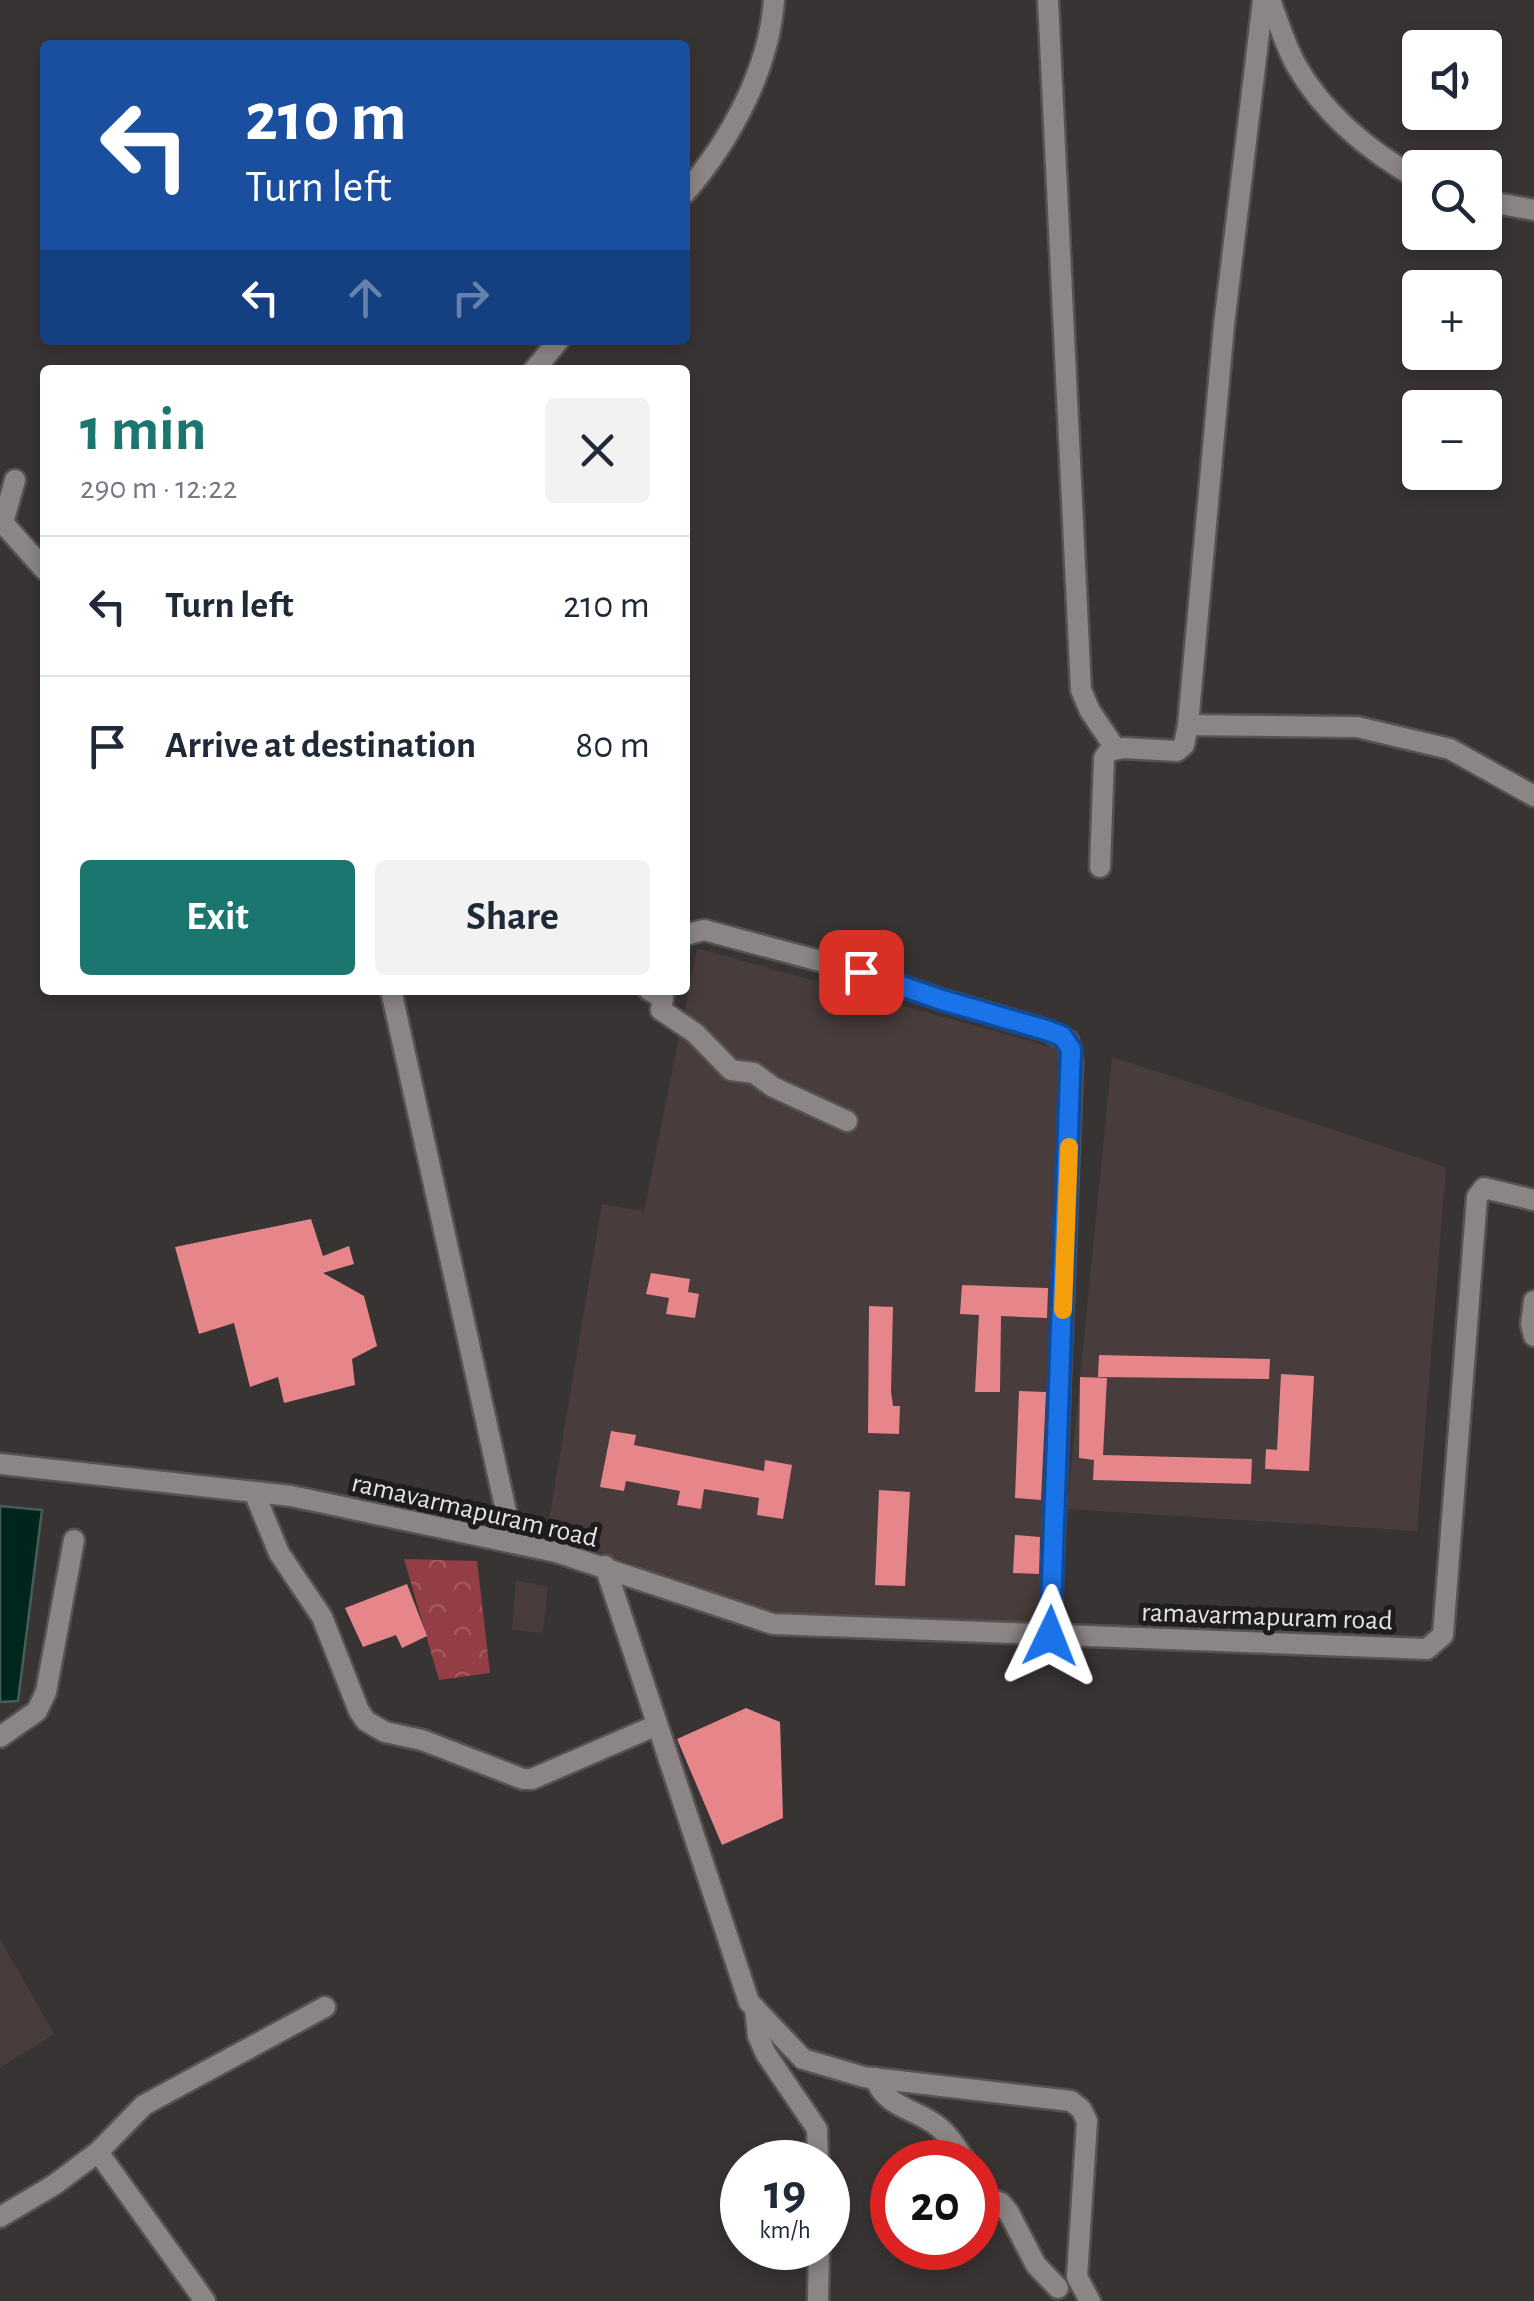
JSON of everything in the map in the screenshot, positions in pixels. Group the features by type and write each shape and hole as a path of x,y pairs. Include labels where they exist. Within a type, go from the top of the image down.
{"street":[{"path":"690,187 702,174 750,90 764,56 774,0"},
{"path":"1048,0 1082,690 1090,711 1115,748"},
{"path":"1100,867 1104,758 1115,748 1176,752 1184,745 1188,725 1224,324 1266,0"},
{"path":"1266,0 1296,65 1315,92 1355,139 1402,170"},
{"path":"1502,204 1534,210"},
{"path":"538,365 555,345"},
{"path":"15,480 2,523 40,565"},
{"path":"1188,725 1357,727 1450,750 1534,796"},
{"path":"690,934 704,930 861,972 1046,1030 1068,1041 1072,1062 1050,1636"},
{"path":"391,995 513,1542"},
{"path":"658,995 663,998 661,1010 695,1033 731,1070 754,1073 847,1121"},
{"name":"ramavarmapuram road","path":"0,1464 291,1496 513,1542 604,1566 773,1624 1427,1649 1443,1635 1477,1197 1484,1188 1493,1188 1534,1200"},
{"path":"1534,1301 1534,1336"},
{"path":"254,1492 280,1553 322,1617 359,1711 374,1728 422,1740 523,1779 532,1779 657,1725"},
{"path":"0,1737 37,1711 46,1692 74,1540"},
{"path":"604,1566 749,2002 803,2059 876,2078 1071,2101 1081,2109 1087,2121 1077,2277 1090,2301"},
{"path":"0,2218 98,2152 144,2104 325,2006"},
{"path":"755,2008 758,2036 766,2054 817,2129 817,2140"},
{"path":"876,2078 879,2088 895,2103 941,2128 950,2140"},
{"path":"98,2152 205,2301"},
{"path":"1000,2203 1036,2266 1058,2288"},
{"path":"818,2301 819,2270"}],"shaded area":[{"path":"697,948 1058,1049 1050,1632 763,1612 547,1532 602,1204 644,1211"},
{"path":"1112,1057 1446,1167 1417,1531 1067,1509"},
{"path":"0,1506 42,1510 18,1701 0,1702"},
{"path":"516,1580 548,1587 543,1633 512,1630"},
{"path":"0,1939 54,2034 0,2068"}],"green space":[{"path":"404,1559 477,1561 490,1673 439,1680"}],"building":[{"path":"311,1219 323,1256 349,1246 354,1264 323,1273 364,1296 377,1346 352,1359 355,1385 284,1403 278,1377 250,1387 234,1323 199,1334 175,1247"},
{"path":"651,1273 690,1279 688,1292 699,1294 695,1318 666,1314 669,1298 646,1294"},
{"path":"962,1285 1048,1288 1047,1318 1001,1316 1000,1392 975,1392 979,1315 960,1314"},
{"path":"869,1306 893,1307 891,1391 893,1406 900,1406 899,1434 868,1433"},
{"path":"1099,1355 1270,1359 1269,1379 1098,1377"},
{"path":"1281,1374 1314,1376 1309,1471 1265,1469 1266,1449 1277,1450"},
{"path":"1080,1377 1107,1378 1103,1455 1252,1459 1251,1484 1093,1480 1094,1460 1079,1458"},
{"path":"1019,1391 1046,1392 1041,1500 1015,1498"},
{"path":"611,1431 636,1435 634,1445 764,1471 765,1460 792,1465 783,1519 757,1515 759,1498 704,1489 701,1509 677,1505 680,1491 626,1481 624,1491 600,1487"},
{"path":"879,1490 910,1492 905,1586 875,1585"},
{"path":"1015,1535 1040,1537 1039,1574 1013,1573"},
{"path":"407,1584 427,1636 402,1648 396,1635 363,1647 345,1608"},
{"path":"746,1708 780,1722 783,1818 722,1845 677,1739"}],"slow traffic":[{"path":"1063,1310 1069,1147"}],"route":[{"path":"861,972 1046,1030 1062,1036 1071,1049 1050,1636"}]}
